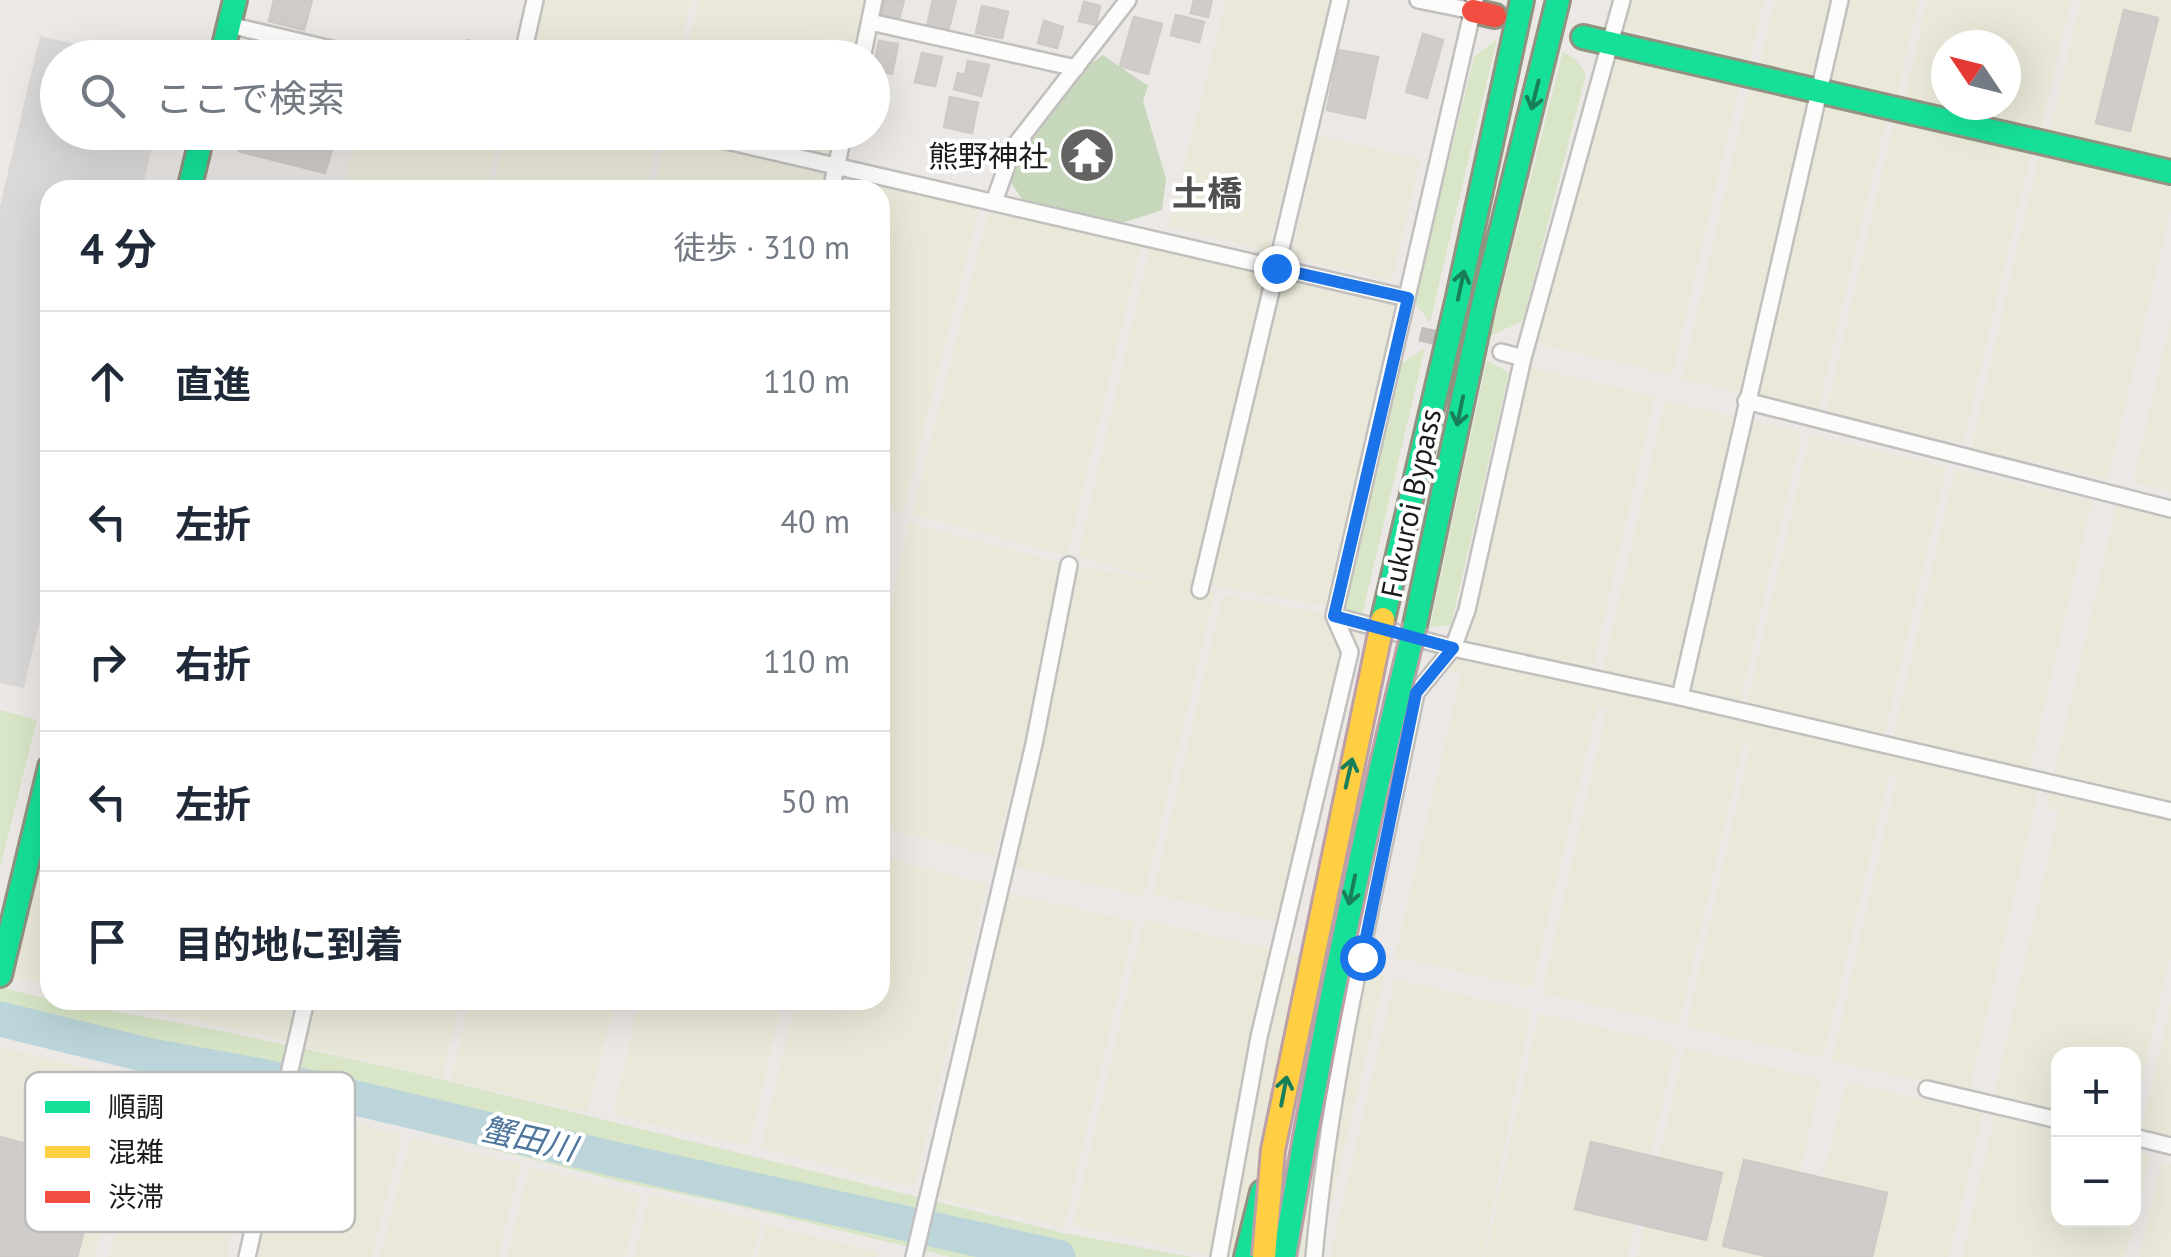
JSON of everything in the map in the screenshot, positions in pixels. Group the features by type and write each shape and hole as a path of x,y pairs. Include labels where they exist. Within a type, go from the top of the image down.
{"main road":[{"path":"225,40 234,0"},
{"name":"Fukuroi Bypass","path":"1264,1257 1273,1150 1334,841 1522,0"},
{"name":"Fukuroi Bypass","path":"1284,1257 1312,1090 1365,827 1414,625 1483,305 1558,0"},
{"path":"1583,38 2171,172"},
{"path":"191,180 199,150"},
{"path":"0,974 40,808"},
{"path":"1246,1257 1273,1150"},
{"path":"1299,1257 1302,1156"}],"street":[{"path":"526,40 535,0"},
{"path":"866,40 874,0"},
{"path":"994,202 1012,148 1128,0"},
{"path":"1200,590 1340,0"},
{"path":"1220,1253 1259,1037 1350,652 1334,616 1400,330 1481,9 1418,0"},
{"path":"1314,1257 1334,1091 1416,693 1453,648 1467,610 1523,358 1622,0"},
{"path":"1680,697 1840,0"},
{"path":"870,22 1076,68"},
{"path":"229,25 293,40"},
{"path":"766,150 1408,298"},
{"path":"833,180 840,150"},
{"path":"1400,330 1420,334"},
{"path":"1501,352 1523,358"},
{"path":"1746,401 2171,509"},
{"path":"916,1250 1034,744 1069,565"},
{"path":"1334,616 1453,648 2171,811"},
{"path":"290,1072 303,1010"},
{"path":"1926,1089 2051,1118"},
{"path":"2141,1139 2171,1146"},
{"path":"248,1257 254,1232"}],"shaded area":[{"path":"535,0 691,0 681,40 526,40"},
{"path":"699,0 869,0 860,40 689,40"},
{"path":"1226,0 1332,0 1268,251 1169,226"},
{"path":"1622,0 1764,0 1750,59 1614,27"},
{"path":"1775,0 1919,0 1897,95 1760,64"},
{"path":"1927,0 2071,0 2041,129 2003,120 2021,120 2021,30 1931,30 1931,103 1905,97"},
{"path":"2081,0 2171,0 2171,159 2050,132"},
{"path":"40,36 57,40 40,40 40,150 151,150 144,180 40,180 40,619 24,688 0,683 0,206"},
{"path":"1606,39 1743,70 1672,375 1535,343"},
{"path":"1752,75 1889,106 1818,411 1682,379"},
{"path":"1897,109 1931,117 1931,120 2034,140 1963,444 1826,413"},
{"path":"1319,136 1420,159 1392,281 1291,257"},
{"path":"2042,143 2171,172 2171,208 2108,479 1971,448"},
{"path":"352,150 496,150 488,180 346,180"},
{"path":"501,150 655,150 648,180 494,180"},
{"path":"662,150 835,150 827,180 656,180"},
{"path":"836,166 981,200 903,513 890,510 890,180 833,180"},
{"path":"991,203 1143,238 1067,556 912,514"},
{"path":"1152,239 1407,298 1336,608 1203,584 1201,589 1215,591 1144,896 1007,865 1076,566 1171,583 1078,556"},
{"path":"2171,319 2171,491 2133,482"},
{"path":"1519,365 1655,396 1590,679 1600,682 1665,401 1802,432 1737,716 1744,717 1810,435 1947,467 1881,749 1890,751 1955,469 2092,501 2026,784 2039,788 1969,1092 1832,1061 1897,777 1889,776 1823,1058 1686,1027 1751,743 1744,742 1679,1024 1542,993 1607,709 1597,707 1532,988 1395,957 1461,674 1448,670"},
{"path":"2117,504 2171,516 2171,951 2141,1082 2141,1047 2051,1047 2051,1108 1994,1095 2059,812 2046,808"},
{"path":"909,523 1069,565 994,856 890,830 890,606"},
{"path":"1223,595 1361,620 1290,925 1153,894"},
{"path":"890,859 987,884 914,1187 761,1148 794,1010 890,1010"},
{"path":"40,866 40,983 14,977"},
{"path":"998,891 1135,922 1064,1227 927,1196"},
{"path":"1144,920 1385,975 1319,1257 1210,1256 1073,1225"},
{"path":"1395,979 1531,1011 1483,1257 1330,1257"},
{"path":"2171,1003 2171,1136 2142,1128"},
{"path":"162,1010 306,1010 298,1044 161,1013"},
{"path":"314,1010 458,1010 442,1078 305,1047"},
{"path":"467,1010 613,1010 587,1112 451,1081"},
{"path":"637,1010 781,1010 749,1146 613,1115"},
{"path":"1539,1013 1676,1045 1627,1257 1485,1257"},
{"path":"0,1047 102,1072 25,1072 25,1232 101,1232 95,1257 0,1257"},
{"path":"1684,1048 1821,1079 1781,1257 1637,1257"},
{"path":"1846,1082 1983,1113 1949,1257 1804,1257"},
{"path":"1995,1115 2051,1130 2051,1227 2132,1227 2125,1257 1962,1257"},
{"path":"355,1123 402,1135 372,1257 254,1257 260,1232 355,1232"},
{"path":"411,1137 521,1164 498,1257 380,1257"},
{"path":"2141,1153 2150,1155 2141,1192"},
{"path":"2161,1163 2171,1165 2171,1257 2139,1257"},
{"path":"530,1167 641,1194 625,1257 507,1257"},
{"path":"650,1194 761,1222 752,1257 634,1257"},
{"path":"766,1225 877,1252 875,1257 758,1257"},
{"path":"115,1232 232,1232 226,1257 109,1257"}],"green space":[{"path":"1497,39 1430,322 1414,302 1474,57"},
{"path":"1563,52 1575,59 1586,74 1523,321 1490,336"},
{"path":"1103,55 1148,86 1143,101 1166,179 1162,210 1125,222 1060,218 1022,199 1004,172 1076,74"},
{"path":"1425,348 1361,620 1336,608 1401,364"},
{"path":"1487,360 1509,373 1451,625 1430,627"},
{"path":"0,710 37,720 0,867"},
{"path":"0,987 40,997 40,1010 107,1010 217,1030 406,1071 1064,1233 1192,1257 951,1257 618,1181 355,1115 355,1072 182,1072 0,1030"}],"building":[{"path":"274,0 312,0 304,30 269,21"},
{"path":"885,0 904,0 899,19 881,14"},
{"path":"933,0 956,0 948,32 927,26"},
{"path":"1194,0 1212,0 1208,17 1191,13"},
{"path":"1084,2 1100,6 1096,25 1079,21"},
{"path":"982,6 1008,12 1002,38 976,33"},
{"path":"2124,10 2158,18 2130,131 2096,123"},
{"path":"1176,15 1204,22 1199,42 1171,35"},
{"path":"1134,17 1162,24 1148,74 1120,66"},
{"path":"1044,21 1063,27 1057,48 1038,43"},
{"path":"1423,34 1443,40 1427,98 1406,92"},
{"path":"890,43 898,44 890,74"},
{"path":"1339,50 1378,57 1365,118 1327,110"},
{"path":"922,53 942,57 935,86 915,82"},
{"path":"968,61 989,65 981,96 954,89 958,73 965,75"},
{"path":"950,97 978,103 972,133 944,127"},
{"path":"239,150 332,150 325,173"},
{"path":"0,1137 25,1144 25,1232 84,1232 77,1257 0,1257"},
{"path":"1591,1142 1722,1173 1706,1240 1575,1209"},
{"path":"1744,1160 1887,1193 1872,1257 1770,1257 1723,1246"}],"waterway":[{"name":"蟹田川","path":"0,1019 151,1056 240,1072"},
{"name":"蟹田川","path":"355,1098 1058,1257"}],"tunnel":[{"path":"1420,334 1450,341"}],"traffic: fast":[{"path":"225,40 235,0"},
{"path":"1383,619 1522,0"},
{"path":"1415,625 1483,305 1558,0"},
{"path":"1583,37 2171,172"},
{"path":"191,180 199,150"},
{"path":"1284,1257 1344,940 1415,625"},
{"path":"0,975 40,809"},
{"path":"1246,1257 1262,1192"}],"traffic: jam":[{"path":"1473,11 1495,16"}],"traffic: slow":[{"path":"1264,1257 1273,1150 1383,619"}],"place":[{"name":"熊野神社","path":"1087,155"}],"district":[{"name":"土橋","path":"1207,193"}],"route":[{"path":"1276,268 1408,298 1334,616 1453,648 1416,693 1362,957"}]}
